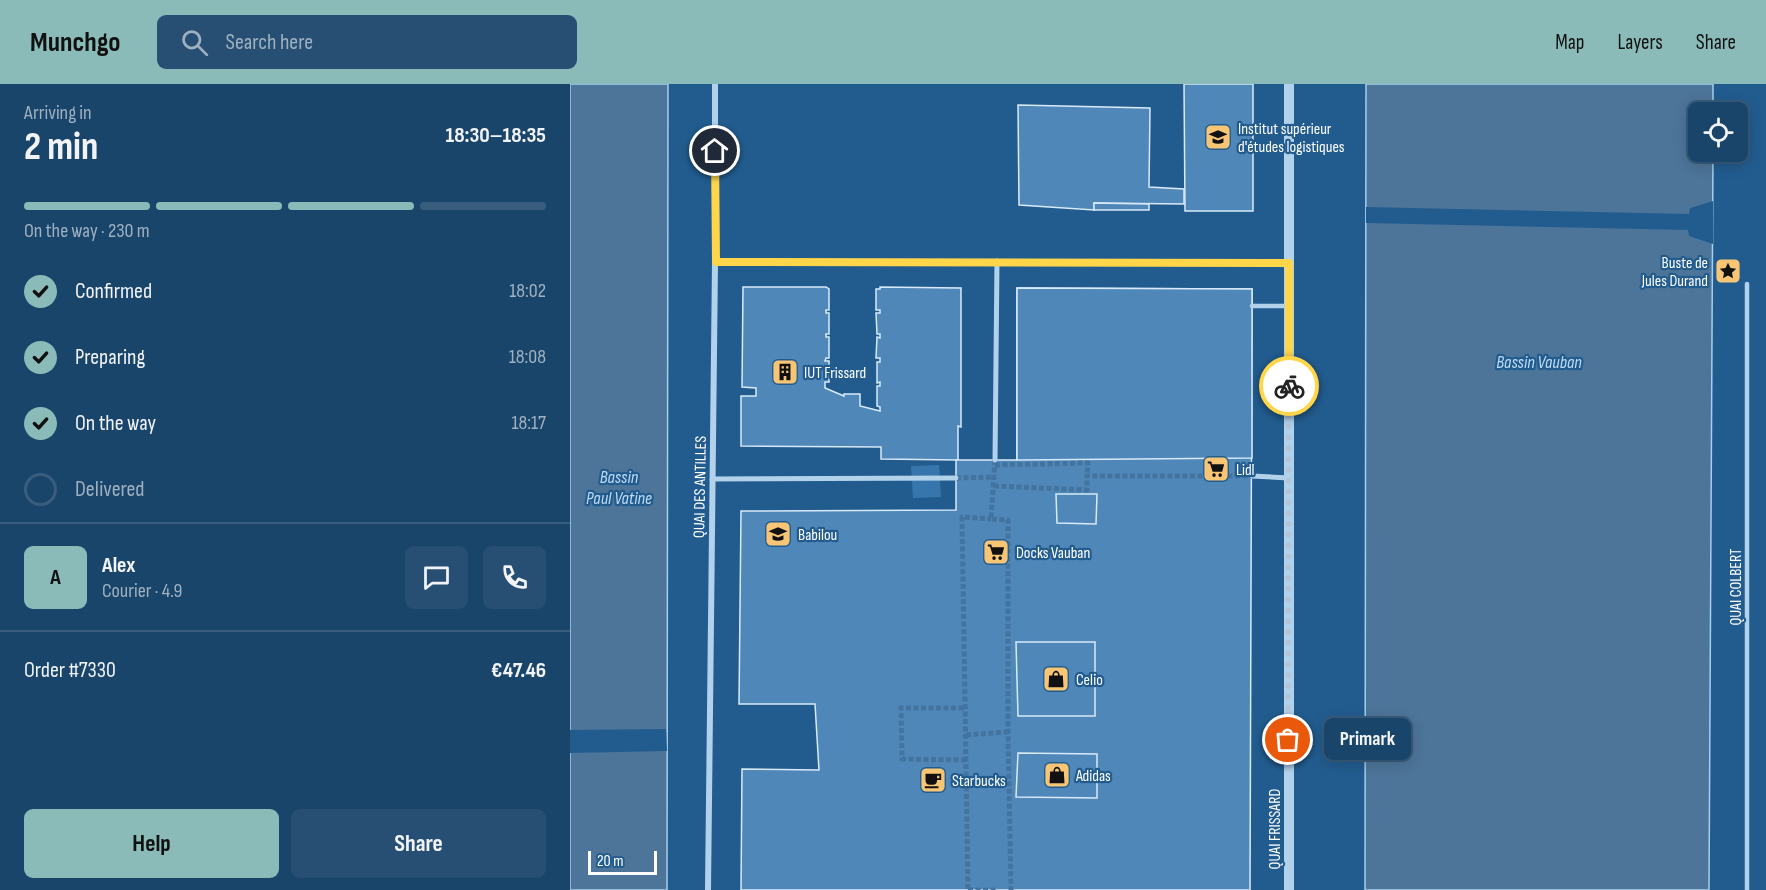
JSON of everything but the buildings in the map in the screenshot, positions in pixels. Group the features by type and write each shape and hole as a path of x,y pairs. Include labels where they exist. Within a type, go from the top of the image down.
{"street":[{"name":"QUAI DES ANTILLES","path":"708,890 716,262 715,84"},
{"name":"QUAI FRISSARD","path":"1288,890 1289,84"},
{"path":"995,460 997,261"},
{"path":"1252,476 1289,478"},
{"path":"712,479 956,478"}],"lane":[{"path":"716,262 1289,263"},
{"name":"QUAI COLBERT","path":"1746,284 1747,890"},
{"path":"1252,306 1288,306"}],"shaded area":[{"path":"939,465 941,497 913,498 911,466"}],"water":[{"name":"Bassin Paul Vatine","path":"570,84 668,84 667,890 570,890"},
{"name":"Bassin Vauban","path":"1366,84 1713,84 1713,102 1688,102 1688,162 1713,162 1709,890 1365,890"}],"pier":[{"path":"1713,201 1713,244 1689,236 1688,230 1366,223 1366,207 1689,214 1690,208"},
{"path":"666,729 667,751 570,753 570,730"}],"tunnel":[{"path":"995,460 991,519 1008,520 1011,890"},
{"path":"995,465 1088,463 1087,476"},
{"path":"994,486 1087,490 1087,476 1252,476"},
{"path":"956,478 995,477"},
{"path":"968,889 962,517 991,519"},
{"path":"966,708 901,708 902,759 966,760"},
{"path":"966,735 1008,732"},
{"path":"968,890 996,890"}],"way so far":[{"path":"1288,740 1289,386"}],"place":[{"name":"Institut supérieur d'études logistiques","path":"1218,137"},
{"name":"Buste de Jules Durand","path":"1728,271"},
{"name":"IUT Frissard","path":"785,372"},
{"name":"Lidl","path":"1216,469"},
{"name":"Babilou","path":"778,534"},
{"name":"Docks Vauban","path":"996,552"},
{"name":"Celio","path":"1056,679"},
{"name":"Primark","path":"1288,740"},
{"name":"Adidas","path":"1057,775"},
{"name":"Starbucks","path":"933,780"}],"route":[{"path":"715,151 716,262 1289,263 1289,386"}]}
